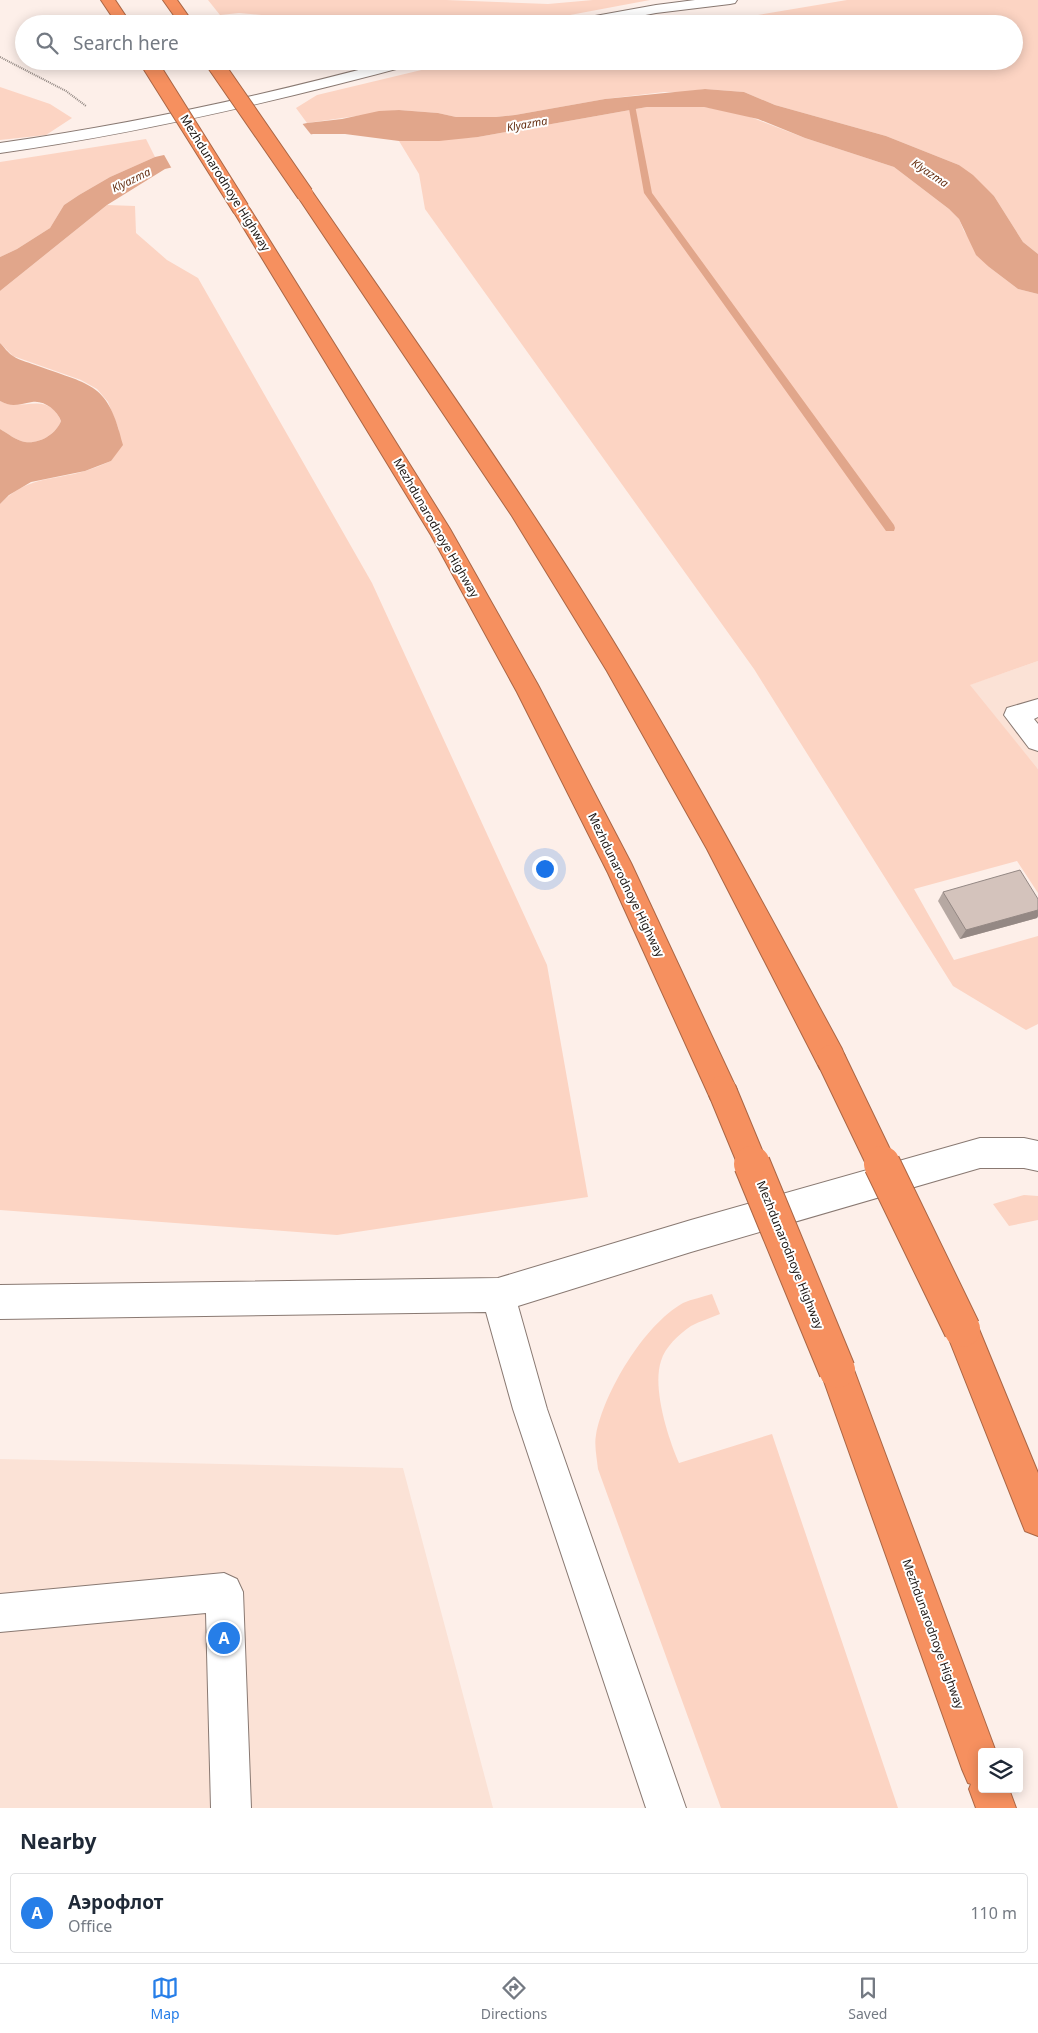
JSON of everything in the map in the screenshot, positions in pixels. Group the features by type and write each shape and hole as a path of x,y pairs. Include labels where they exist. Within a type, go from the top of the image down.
{"highway":[{"path":"108,0 118,15"},
{"path":"170,0 181,15"},
{"name":"Mezhdunarodnoye Highway","path":"154,70 442,534 524,684 621,871 722,1090 837,1370 978,1758"},
{"path":"219,70 520,511 615,665 716,841 831,1059 962,1330 1038,1518"},
{"path":"990,1793 996,1808"}],"street":[{"path":"626,15 730,0"},
{"path":"0,148 118,130 285,95 377,70"},
{"path":"1038,708 1016,715 1038,741"},
{"path":"0,1302 498,1295 700,1233 980,1153 1024,1153 1038,1156"},
{"path":"498,1295 530,1409 666,1808"},
{"path":"0,1613 224,1592 231,1808"}],"path":[{"path":"0,57 15,68"},
{"path":"19,70 75,96 89,109 118,130"}],"shaded area":[{"path":"208,0 446,0 548,4 593,0 650,0 570,15 261,15 239,13 220,15"},
{"path":"847,0 1038,0 1038,254 1023,242 994,196 959,165 886,136 775,105 744,92 705,89 664,92 605,99 496,117 456,117 438,113 399,110 307,123 296,108 317,95 421,70 1023,70 1023,15 758,15"},
{"path":"0,87 50,104 72,118 46,135 0,140"},
{"path":"647,107 704,107 740,113 805,138 894,167 949,209 959,219 964,231 989,267 1018,289 1038,294 1038,661 970,685 1038,769 1038,893 1017,861 914,889 954,960 1038,936 1038,1024 1026,1030 953,986 754,669 425,209 419,174 399,141 478,137"},
{"path":"146,139 155,157 110,177 79,195 64,205 50,228 17,249 0,257 0,162"},
{"path":"107,205 135,206 136,233 167,260 198,278 372,583 547,965 588,1197 337,1235 0,1210 0,504 20,488 30,484 85,471 111,461 119,430 108,402 97,389 81,380 13,356 0,343 0,291"},
{"path":"0,401 16,405 41,404 49,406 55,411 61,421 51,434 42,440 31,442 15,439 0,429"},
{"path":"1038,661 1038,769 969,685"},
{"path":"1024,1195 1038,1196 1038,1220 1009,1226 993,1204"},
{"path":"712,1294 720,1314 694,1324 682,1333 669,1346 661,1361 658,1385 662,1413 675,1453 679,1463 772,1434 898,1808 721,1808 598,1469 595,1439 600,1418 607,1399 628,1361 640,1343 668,1313 683,1303"},
{"path":"0,1459 403,1468 493,1808 0,1808"}],"water":[{"name":"Klyazma","path":"705,89 744,92 775,105 886,136 959,165 973,175 994,196 1023,242 1038,254 1038,294 1018,289 989,267 976,255 959,219 949,209 894,167 805,138 758,119 704,107 647,107 478,137 439,141 399,141 345,134 313,134 165,169 107,205 0,291 0,257 17,249 50,228 64,205 79,195 110,177 155,157 307,123 342,119 379,111 399,110 438,113 456,117 496,117 605,99"},
{"path":"0,343 16,358 85,383 104,398 111,409 123,445 111,461 85,471 31,482 9,495 0,504 0,429 19,440 31,442 47,437 59,426 61,421 53,410 45,404 32,402 12,405 0,401"}],"pier":[{"path":"301,122 313,137 172,169 163,153"}],"building":[{"path":"1020,870 1038,899 1038,910 966,930 943,892"}],"waterway":[{"path":"631,105 648,193 890,528"}],"place":[{"name":"Аэрофлот","path":"224,1638"}]}
